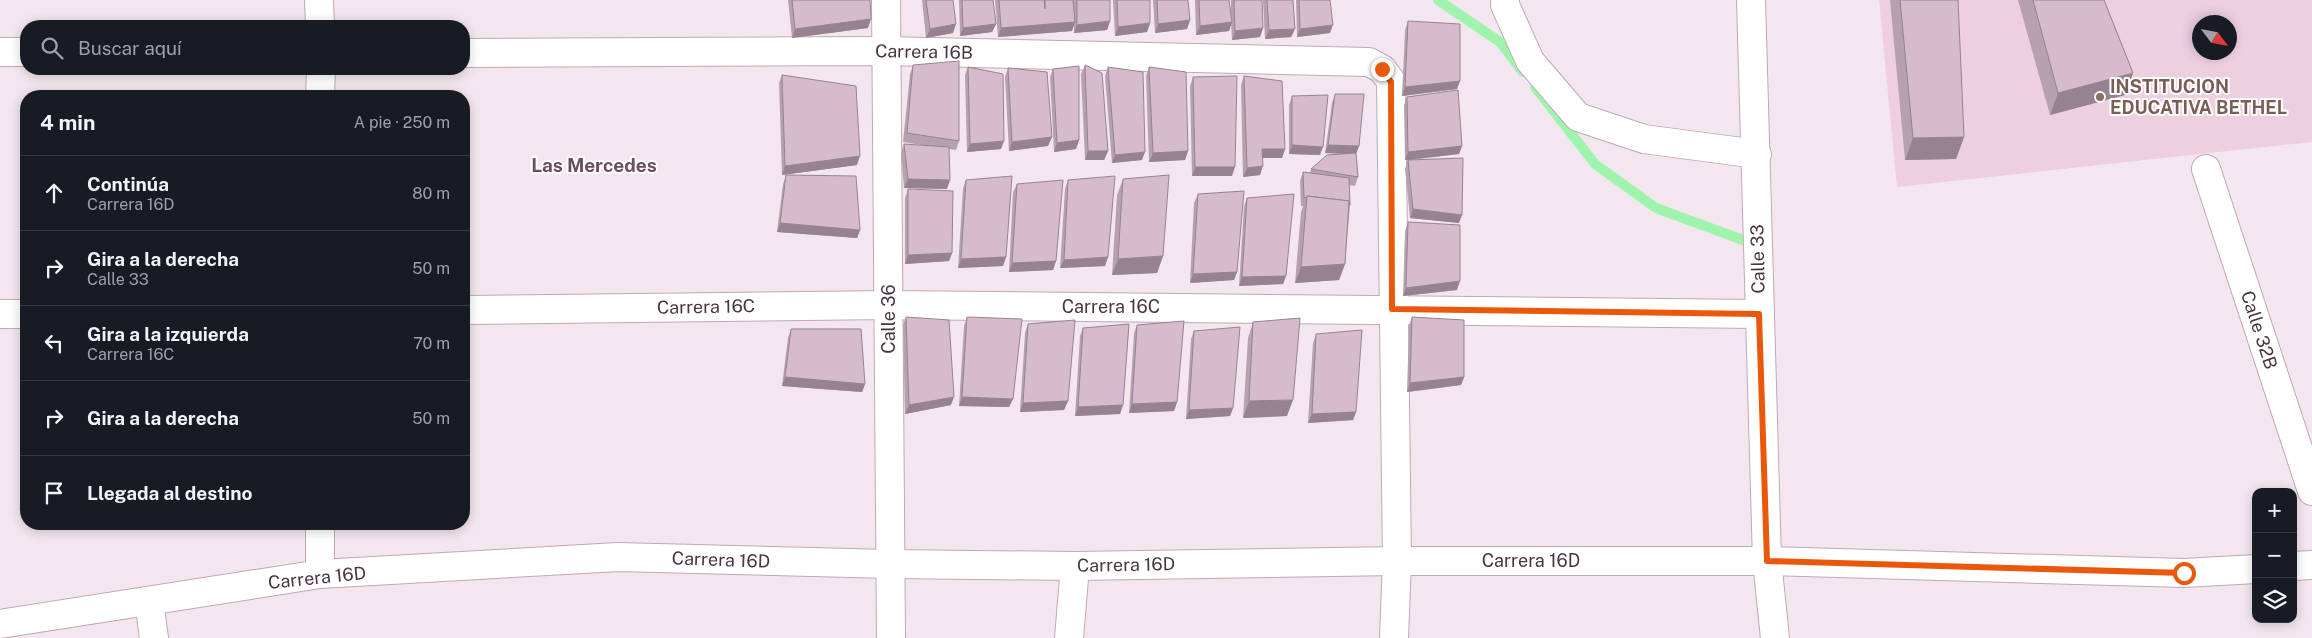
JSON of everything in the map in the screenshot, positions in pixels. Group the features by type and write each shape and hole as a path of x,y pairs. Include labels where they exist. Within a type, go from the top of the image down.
{"street":[{"path":"319,0 320,20"},
{"name":"Calle 36","path":"886,0 891,638"},
{"path":"1505,0 1505,5 1530,61 1578,117 1644,139 1757,154"},
{"name":"Calle 33","path":"1751,0 1757,154 1759,314 1767,561 1775,638"},
{"name":"Carrera 16B","path":"470,53 886,51 1369,62 1382,69 1391,82 1392,309"},
{"path":"0,52 20,52"},
{"path":"320,90 321,75"},
{"name":"Calle 32B","path":"2206,170 2312,491"},
{"name":"Carrera 16C","path":"470,310 889,305 1759,314"},
{"path":"1392,309 1397,561 1394,638"},
{"path":"0,314 20,314"},
{"path":"320,530 320,574"},
{"name":"Carrera 16D","path":"0,624 320,574 618,557 890,564 1075,566 1397,561 1767,561 2184,573 2252,569"},
{"path":"2297,566 2312,565"},
{"path":"1069,638 1075,566"},
{"path":"149,601 154,638"}],"shaded area":[{"name":"INSTITUCION EDUCATIVA BETHEL","path":"1879,0 2312,0 2312,142 1897,187"}],"building":[{"path":"792,0 870,0 871,19 795,29"},
{"path":"926,0 953,0 956,24 930,29"},
{"path":"962,0 993,0 996,24 963,28"},
{"path":"999,0 1044,0 1045,9 1045,0 1073,0 1075,22 1001,28"},
{"path":"1077,0 1110,0 1110,21 1077,25"},
{"path":"1117,0 1150,0 1150,23 1118,27"},
{"path":"1157,0 1188,0 1190,20 1158,24"},
{"path":"1199,0 1229,0 1232,22 1200,26"},
{"path":"1234,0 1262,0 1263,28 1235,31"},
{"path":"1267,0 1293,0 1295,29 1269,30"},
{"path":"1299,0 1330,0 1333,25 1300,29"},
{"path":"1900,0 1958,0 1964,137 1913,138"},
{"path":"2033,0 2104,0 2133,73 2058,93"},
{"path":"1408,21 1460,24 1460,81 1405,87"},
{"path":"959,61 959,141 907,133 913,65"},
{"path":"1085,65 1102,73 1108,151 1088,151"},
{"path":"1079,66 1079,140 1057,143 1053,69"},
{"path":"968,67 1003,74 1004,141 970,144"},
{"path":"1108,67 1143,72 1145,152 1115,155"},
{"path":"1149,67 1186,72 1188,151 1153,153"},
{"path":"1008,68 1047,72 1052,137 1012,142"},
{"path":"782,75 856,86 860,156 785,166"},
{"path":"1237,76 1235,167 1195,167 1193,77"},
{"path":"1244,76 1282,81 1285,149 1262,149 1263,166 1247,168"},
{"path":"1458,90 1462,146 1408,152 1407,97"},
{"path":"1335,94 1364,94 1359,146 1328,145"},
{"path":"1328,95 1323,147 1292,145 1292,96"},
{"path":"904,144 949,147 950,180 908,179"},
{"path":"1356,153 1358,177 1311,169 1327,155"},
{"path":"1463,158 1462,215 1413,209 1408,160"},
{"path":"1303,172 1349,178 1350,205 1349,201 1304,197"},
{"path":"786,175 856,176 860,230 780,223"},
{"path":"1169,175 1163,256 1118,259 1123,179"},
{"path":"1012,176 1006,257 961,259 966,180"},
{"path":"1115,176 1108,257 1064,260 1068,180"},
{"path":"1063,180 1056,261 1012,263 1017,184"},
{"path":"908,189 953,191 952,253 908,255"},
{"path":"1244,191 1237,272 1193,274 1198,194"},
{"path":"1294,194 1286,276 1242,277 1247,198"},
{"path":"1307,196 1349,201 1345,264 1301,267"},
{"path":"1408,222 1460,225 1460,281 1406,288"},
{"path":"906,317 949,320 954,397 909,405"},
{"path":"967,317 1022,319 1013,399 962,397"},
{"path":"1412,317 1464,320 1464,377 1410,383"},
{"path":"1300,318 1293,400 1249,401 1253,322"},
{"path":"1075,320 1068,401 1023,403 1028,324"},
{"path":"1184,321 1177,402 1132,404 1137,325"},
{"path":"1129,324 1123,405 1078,407 1083,328"},
{"path":"1240,327 1233,408 1189,410 1194,331"},
{"path":"791,329 861,329 865,384 785,377"},
{"path":"1362,330 1356,412 1312,414 1316,334"}],"waterway":[{"path":"1438,0 1500,42 1523,72"},
{"path":"1535,87 1595,164 1656,208 1751,243"}],"place":[{"name":"INSTITUCION EDUCATIVA BETHEL","path":"2100,97"}],"district":[{"name":"Las Mercedes","path":"594,165"}],"route":[{"path":"1382,69 1391,82 1392,309 1759,314 1767,561 2184,573"}]}
